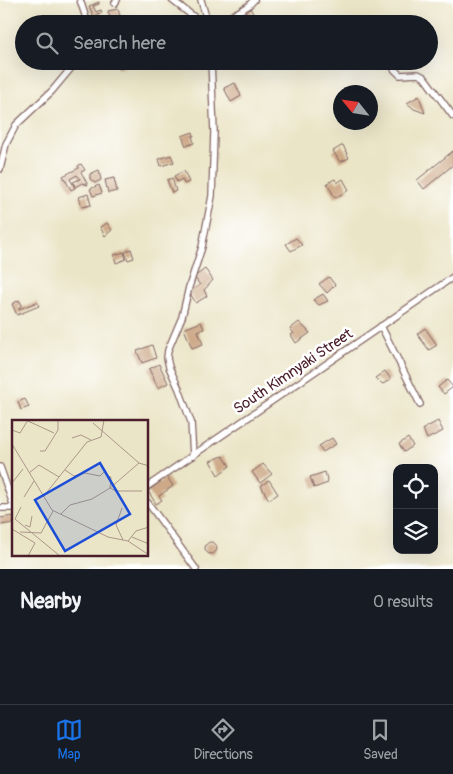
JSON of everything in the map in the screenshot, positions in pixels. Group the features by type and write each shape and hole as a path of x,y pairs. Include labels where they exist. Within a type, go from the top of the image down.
{"street":[{"path":"80,0 85,15"},
{"path":"172,0 191,15"},
{"path":"201,0 205,15"},
{"path":"233,15 254,0"},
{"path":"0,169 6,144 16,125 52,91 70,70"},
{"path":"193,456 191,422 167,358 202,248 212,196 214,132 211,70"},
{"path":"395,70 400,74 418,74 424,77 453,116"},
{"name":"South Kimnyaki Street","path":"149,485 453,277"},
{"path":"381,326 420,404"},
{"path":"0,467 12,501"},
{"path":"149,504 196,569"}],"building":[{"path":"99,2 99,4 93,6 96,12 101,10 102,13 93,15 89,6"},
{"path":"250,8 254,15 241,15"},
{"path":"118,9 120,15 109,15 108,11"},
{"path":"235,83 241,96 231,102 224,88"},
{"path":"419,96 425,113 414,109 407,103"},
{"path":"193,132 194,143 186,146 182,136"},
{"path":"343,145 349,158 340,162 333,151"},
{"path":"453,151 453,165 424,189 417,180"},
{"path":"171,155 174,162 161,166 159,159"},
{"path":"81,164 85,170 81,172 88,185 82,183 75,187 73,182 80,179 77,175 70,179 75,188 71,190 63,176 79,168 78,166"},
{"path":"99,170 101,180 95,183 90,179 90,174"},
{"path":"184,171 189,182 184,184 182,179 177,182 174,176"},
{"path":"114,178 117,191 108,193 105,180"},
{"path":"172,178 176,191 172,193 167,180"},
{"path":"335,179 337,183 343,179 349,190 335,198 327,183"},
{"path":"99,185 102,193 93,196 90,189"},
{"path":"88,194 91,205 82,207 79,197"},
{"path":"107,223 112,230 105,236 100,227"},
{"path":"296,238 302,245 291,251 286,244"},
{"path":"131,249 134,258 128,260 125,252"},
{"path":"124,252 126,259 116,263 114,255"},
{"path":"205,269 213,280 204,290 207,296 196,303 189,292 200,285 194,277"},
{"path":"329,277 335,285 327,293 319,284"},
{"path":"323,294 328,301 319,305 313,300"},
{"path":"19,300 22,305 19,309 37,302 39,306 17,315 12,304"},
{"path":"201,322 204,329 198,331 203,344 192,348 184,329"},
{"path":"299,322 310,333 296,343 291,335 294,333 290,329"},
{"path":"425,328 437,345 429,350 417,334"},
{"path":"152,345 156,358 142,363 137,351"},
{"path":"159,364 168,383 158,388 149,369"},
{"path":"385,371 391,379 383,384 375,378"},
{"path":"447,380 453,387 444,394 438,387"},
{"path":"25,399 29,407 21,410 18,402"},
{"path":"438,421 443,431 427,439 423,429"},
{"path":"332,438 336,444 323,452 319,446"},
{"path":"408,438 413,446 404,452 399,444"},
{"path":"223,456 230,466 218,475 210,461"},
{"path":"263,464 272,474 260,483 252,472"},
{"path":"325,472 328,483 314,488 310,477"},
{"path":"167,477 173,486 159,496 162,500 156,504 149,490"},
{"path":"269,480 278,494 269,500 261,486"},
{"path":"12,516 12,523 0,525 0,518"},
{"path":"209,542 213,542 217,548 213,554 209,554 205,550 205,546"}]}
